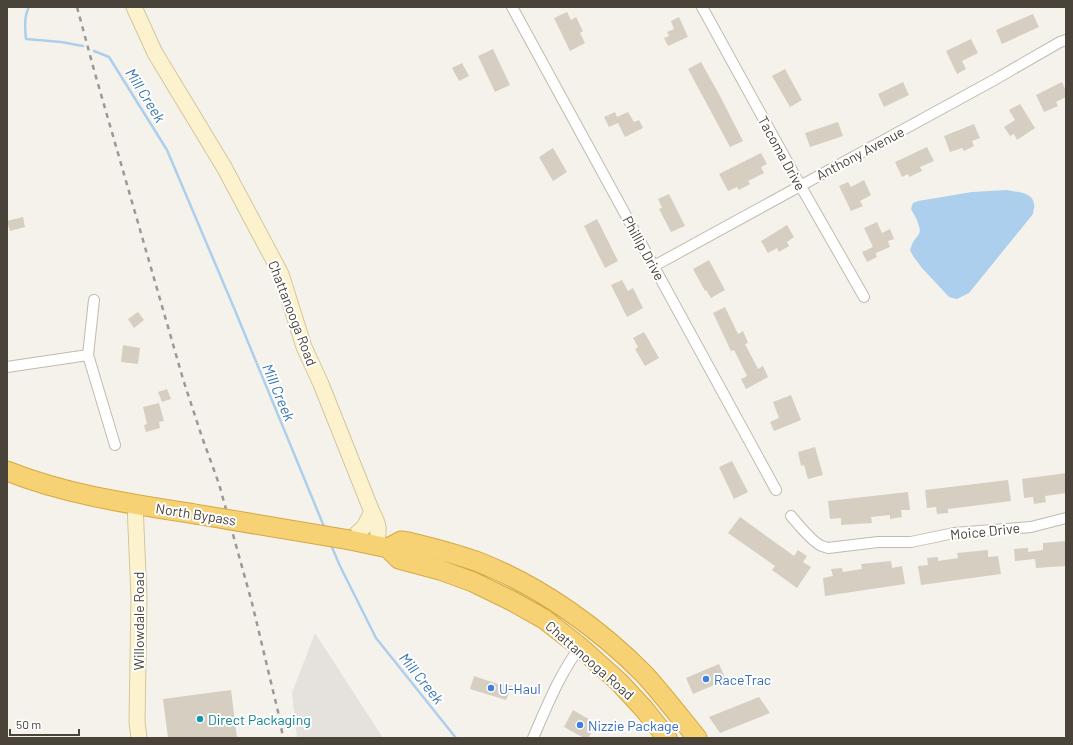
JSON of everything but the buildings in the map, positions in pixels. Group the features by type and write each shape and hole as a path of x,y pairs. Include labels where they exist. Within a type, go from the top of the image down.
{"highway":[{"name":"North Bypass","path":"7,471 78,494 350,540 382,547"},
{"name":"Chattanooga Road","path":"382,547 401,541 468,559 512,578 555,602 595,631 632,663 655,687 697,738"},
{"name":"Chattanooga Road","path":"382,547 400,559 456,576 507,598 544,619 580,647 608,672 644,709 667,738"}],"street":[{"name":"Chattanooga Road","path":"134,7 155,53 224,167 281,274 304,347 321,384 372,512 377,520 382,547"},
{"name":"Phillip Drive","path":"512,7 776,490"},
{"name":"Tacoma Drive","path":"702,7 800,185 864,297"},
{"name":"Anthony Avenue","path":"654,266 1066,40"},
{"path":"94,300 88,355 115,445"},
{"path":"7,367 88,355"},
{"name":"Willowdale Road","path":"135,504 139,598 138,738"},
{"path":"350,540 364,527 372,512"},
{"name":"Moice Drive","path":"791,516 816,542 821,546 828,548 878,542 912,542 966,531 1031,527 1066,518"},
{"path":"533,738 558,680 580,647"}],"shaded area":[{"path":"315,633 383,738 297,738 292,693"}],"water":[{"path":"1007,190 1023,193 1030,197 1033,200 1034,205 1033,214 969,293 957,299 949,297 922,268 910,250 920,230 911,209 913,203 972,192"}],"waterway":[{"name":"Mill Creek","path":"29,7 25,26 26,39 61,42 83,46"},
{"name":"Mill Creek","path":"94,51 109,57 167,150 325,529"},
{"name":"Mill Creek","path":"331,545 376,638 456,738"}],"railway":[{"path":"77,7 183,379 219,484 252,603 283,738"}],"place":[{"name":"RaceTrac","path":"706,679"},
{"name":"U-Haul","path":"491,688"},
{"name":"Direct Packaging","path":"200,719"},
{"name":"Nizzie Package","path":"580,725"}]}
